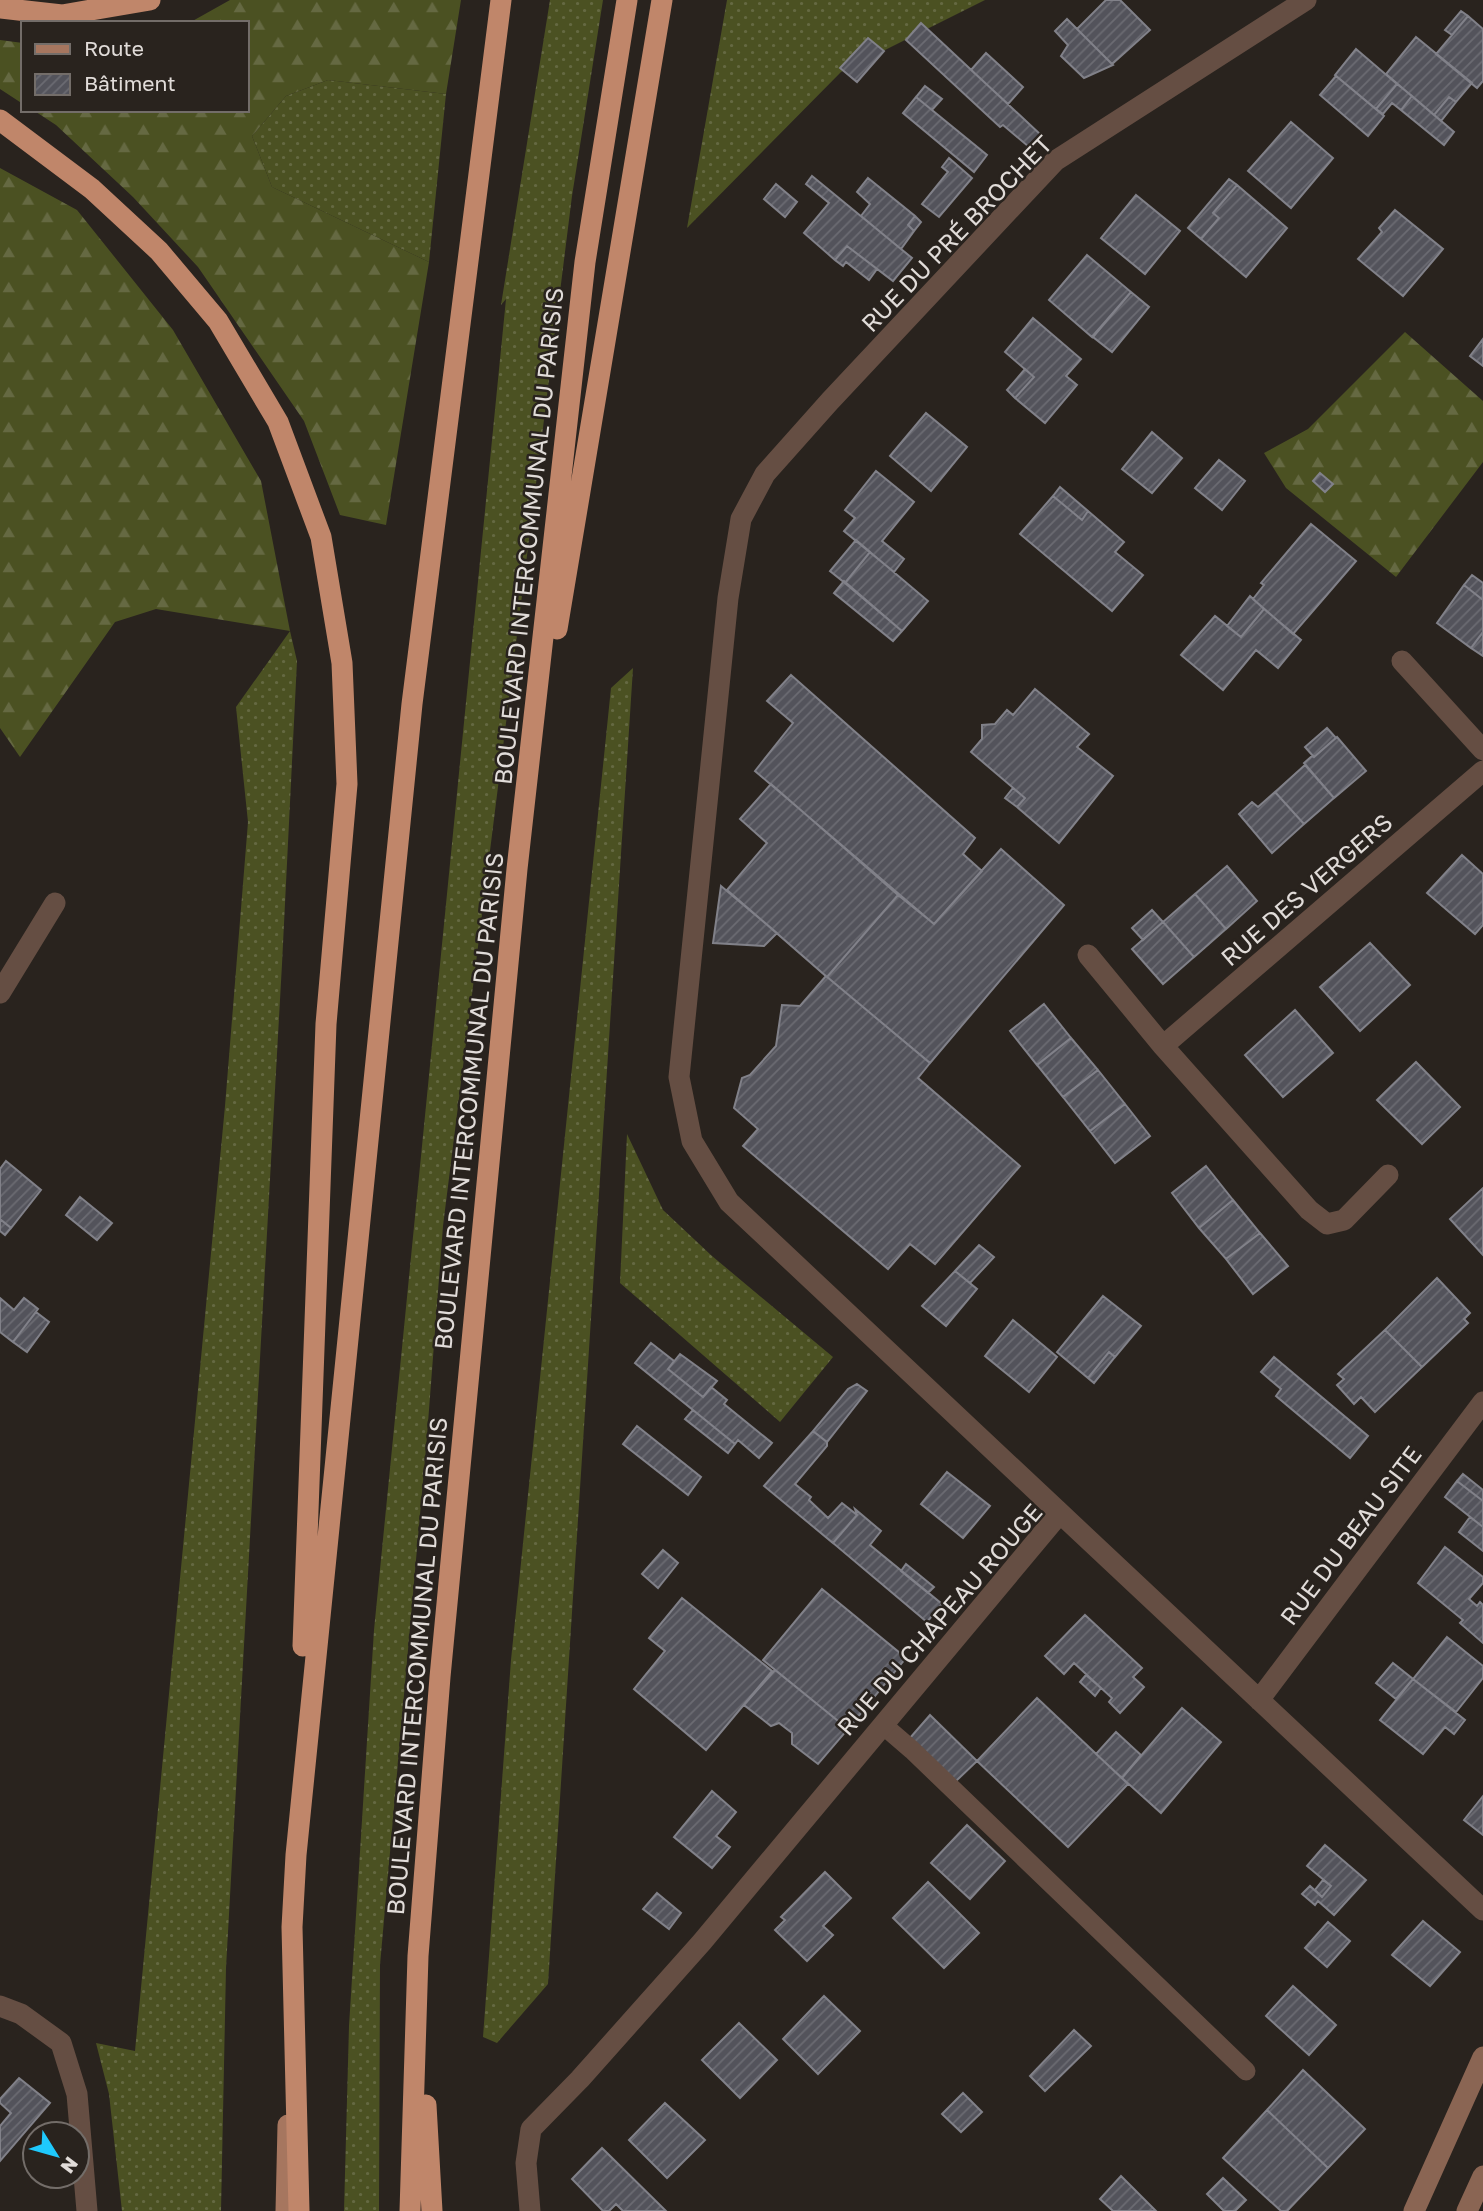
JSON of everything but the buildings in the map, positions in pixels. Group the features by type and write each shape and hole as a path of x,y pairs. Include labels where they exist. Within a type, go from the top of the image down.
{"highway":[{"path":"0,8 62,15 150,0"},
{"path":"296,1855 412,704 501,0"},
{"path":"464,289 512,0"},
{"name":"BOULEVARD INTERCOMMUNAL DU PARISIS","path":"410,2211 418,1956 443,1637 517,869 584,262 627,0"},
{"path":"517,869 662,0"},
{"path":"0,120 92,189 159,251 218,321 278,422 321,537 342,663 347,785 326,1024 292,1927 299,2211"},
{"path":"418,1956 432,2211"}],"main road":[{"path":"286,2211 292,1927"},
{"path":"1414,2211 1483,2057"},
{"path":"1467,2211 1483,2176"}],"street":[{"name":"RUE DU PRÉ BROCHET","path":"1060,1513 729,1202 692,1141 680,1077 728,598 741,519 765,474 1055,161 1306,0"},
{"path":"1402,661 1483,750"},
{"name":"RUE DES VERGERS","path":"1163,1046 1483,771"},
{"path":"0,993 55,903"},
{"path":"1088,955 1163,1046 1309,1210 1327,1224 1344,1220 1388,1175"},
{"name":"RUE DU BEAU SITE","path":"1259,1700 1483,1402"},
{"name":"RUE DU CHAPEAU ROUGE","path":"530,2211 526,2163 531,2129 580,2079 702,1942 1060,1513 1483,1910"},
{"path":"0,2007 21,2014 61,2043 77,2094 87,2211"}],"lane":[{"path":"883,1725 1246,2071"}],"green space":[{"path":"230,0 461,0 446,94 328,80 286,96 252,136 272,187 429,262 386,525 340,515 304,421 198,267 133,197 56,125 36,112 248,112 248,21 193,21"},
{"path":"550,0 603,0 572,196 443,1226 380,1965 379,2211 344,2211 349,2026 374,1630 506,299 501,305"},
{"path":"727,0 985,0 841,72 687,228"},
{"path":"0,40 21,43 21,103 0,89"},
{"path":"328,80 446,94 429,262 272,187 252,136 286,96"},
{"path":"0,168 77,210 173,330 261,481 290,631 156,609 115,622 20,757 0,728"},
{"path":"1405,332 1483,401 1483,462 1396,577 1286,488 1264,453 1308,429"},
{"path":"290,631 297,661 226,1968 221,2211 122,2211 109,2094 96,2043 135,2051 225,1106 248,822 236,707"},
{"path":"633,668 548,1984 497,2043 483,2037 511,1660 611,688"},
{"path":"627,1134 663,1210 712,1256 833,1357 780,1422 620,1283"}]}
